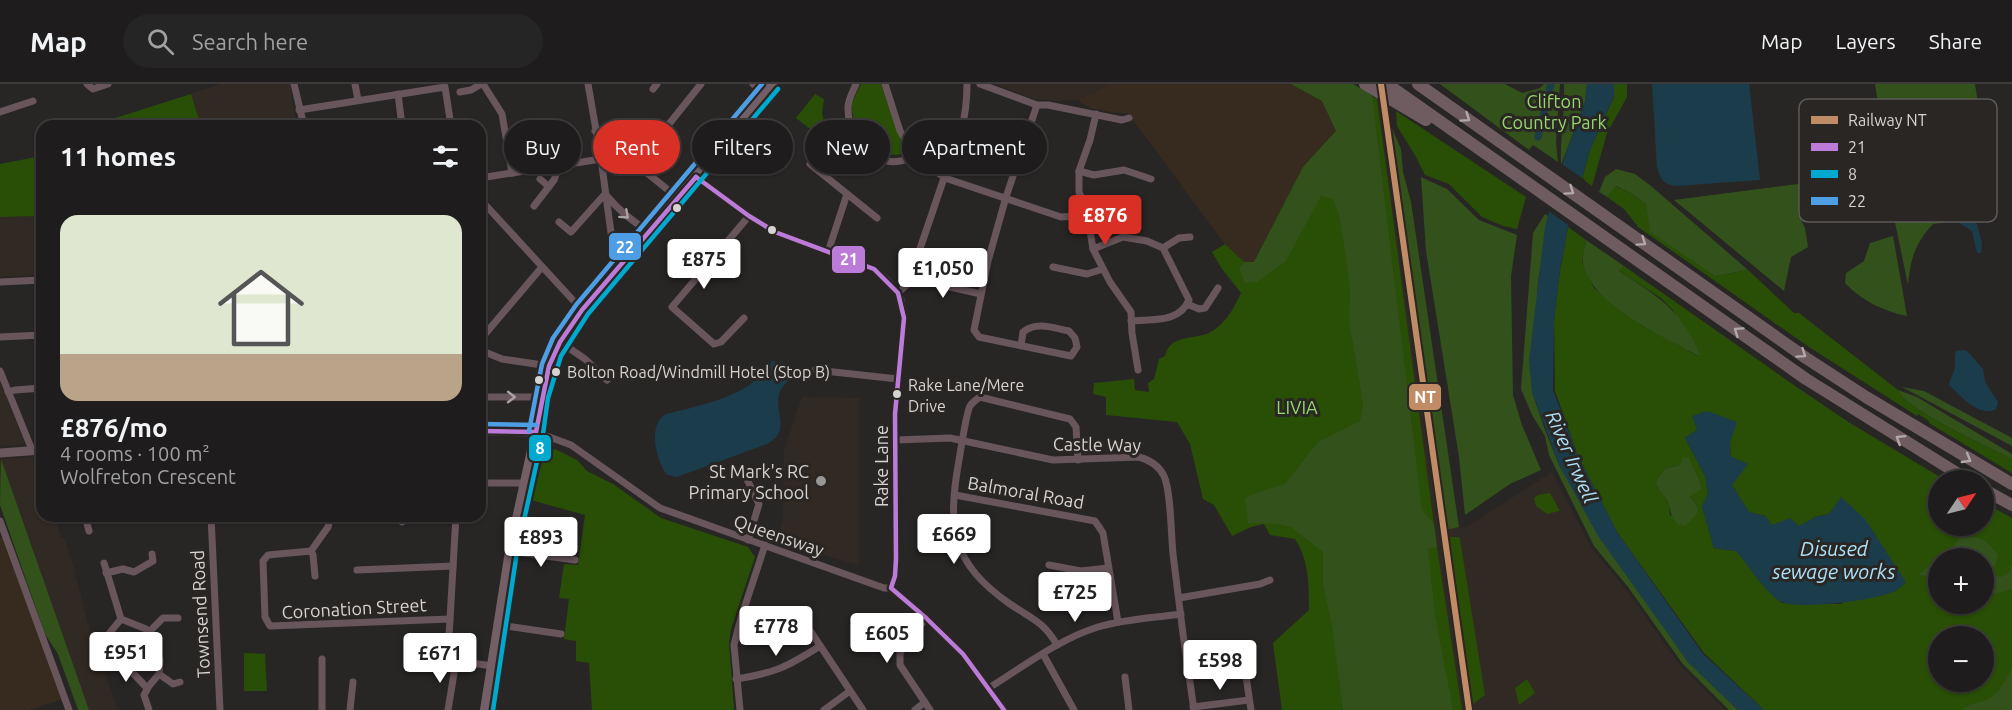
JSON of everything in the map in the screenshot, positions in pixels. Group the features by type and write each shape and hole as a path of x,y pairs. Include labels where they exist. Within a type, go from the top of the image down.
{"highway":[{"path":"1365,84 1397,98 1460,136 1806,379 1952,470"},
{"path":"1387,84 1397,98"},
{"path":"1418,84 1746,316 1866,397 2012,484"},
{"path":"1994,495 2012,505"}],"main road":[{"path":"485,710 510,551 549,366 560,342 582,310 650,232 768,88"},
{"path":"486,431 536,432"},
{"path":"0,453 34,450"}],"street":[{"path":"87,84 93,89 108,84"},
{"path":"294,84 302,120"},
{"path":"355,84 358,100"},
{"path":"460,92 471,90 482,84 502,114 504,126"},
{"path":"588,84 593,120"},
{"path":"672,120 701,84"},
{"path":"753,84 768,88"},
{"path":"856,84 847,105 852,128 865,147 884,160 902,161"},
{"path":"885,84 902,134"},
{"path":"696,177 749,216 786,238 874,269 898,293 908,284 961,137 967,109 967,84"},
{"path":"980,84 1037,105 1122,120 1129,118"},
{"path":"299,110 398,94 409,88 445,87 450,120"},
{"path":"398,94 401,120"},
{"path":"0,112 33,101"},
{"path":"1021,346 1023,332 1037,325 1069,331 1075,338 1077,347 1071,356 1021,346 979,337 974,330 1006,197 1037,105"},
{"path":"1096,114 1079,171 1079,192 1087,212 1093,249 1110,282 1131,312 1138,370"},
{"path":"1079,171 1094,175 1124,170 1151,180"},
{"path":"486,177 506,174"},
{"path":"534,206 554,180 556,174"},
{"path":"603,174 615,262 620,267"},
{"path":"648,174 678,198"},
{"path":"822,174 877,218"},
{"path":"939,174 945,178 1061,217 1076,216 1087,212"},
{"path":"540,179 549,187"},
{"path":"559,222 571,232 605,194"},
{"path":"605,194 634,223 650,232"},
{"path":"828,252 847,194"},
{"path":"486,206 582,310"},
{"path":"744,318 721,342 714,344 672,307 749,216"},
{"path":"1093,249 1123,237 1147,241 1163,248 1189,300 1185,310 1172,317 1131,321"},
{"path":"1163,248 1179,238 1190,237"},
{"path":"486,333 542,267"},
{"path":"1053,267 1087,274 1104,269"},
{"path":"910,278 981,294"},
{"path":"0,282 36,280"},
{"path":"1187,304 1199,309 1205,308 1218,288"},
{"name":"Rake Lane","path":"891,588 895,576 896,559 898,379 904,318 898,293"},
{"path":"0,337 36,335"},
{"path":"560,342 585,358 606,380"},
{"path":"486,353 502,359 549,366"},
{"path":"815,370 898,379"},
{"path":"0,371 34,450"},
{"path":"8,392 36,388"},
{"path":"486,397 541,397"},
{"path":"1058,645 1040,622 992,591 968,567 959,547 954,529 953,510 970,406 980,397 1070,419 1076,427 1078,460"},
{"name":"Queensway","path":"536,432 571,445 660,508 884,588 891,588"},
{"name":"Castle Way","path":"896,440 950,438 1053,460 1139,457 1149,460 1160,470 1167,487 1194,708"},
{"path":"743,471 759,504 748,540"},
{"path":"486,483 524,483"},
{"name":"Balmoral Road","path":"955,495 1092,519 1100,526 1103,533 1118,622"},
{"path":"0,521 69,710"},
{"path":"87,522 89,531"},
{"name":"Townsend Road","path":"211,522 220,710"},
{"path":"315,576 311,551 329,522"},
{"name":"Coronation Street","path":"449,636 456,522"},
{"path":"740,710 734,645 765,545"},
{"name":"Coronation Street","path":"311,551 268,555 263,561 265,617 270,626 450,619"},
{"path":"510,551 575,560"},
{"path":"106,573 123,569 134,572 154,560"},
{"path":"104,563 121,619"},
{"path":"1049,565 1081,571 1108,568"},
{"path":"357,570 453,566"},
{"path":"1179,598 1260,584 1269,580"},
{"path":"891,588 927,618 963,654 1004,710"},
{"path":"799,614 863,710"},
{"path":"989,688 1058,645 1096,628 1118,622 1181,614"},
{"path":"149,632 163,618 178,618"},
{"path":"927,618 900,653 899,659 900,665 930,710"},
{"path":"121,619 149,632 160,660 159,674 144,695 149,710"},
{"path":"108,635 121,619"},
{"path":"500,625 561,634"},
{"path":"736,679 765,675 787,666 820,646"},
{"path":"1043,654 1074,710"},
{"path":"1243,656 1251,710"},
{"path":"322,659 322,710"},
{"path":"448,710 456,661 493,666"},
{"path":"126,662 147,688"},
{"path":"159,674 172,684 180,682"},
{"path":"1125,677 1129,710"},
{"path":"350,710 353,682"},
{"path":"824,710 850,691"},
{"path":"1194,708 1249,700"},
{"path":"915,710 925,702"}],"shaded area":[{"path":"221,84 290,84 296,120 109,120"},
{"path":"995,84 1110,84 1077,100 1058,101 1034,99"},
{"path":"1110,84 1291,84 1322,101 1336,131 1322,159 1303,167 1254,262 1240,265 1128,113 1090,108 1077,100"},
{"path":"1372,95 1387,105 1389,121 1401,149 1403,172 1411,202 1459,527 1465,528 1552,472 1591,547 1627,591 1679,664 1725,710 1453,710 1437,547"},
{"path":"36,216 36,275 0,277 0,217"},
{"path":"0,382 24,441 24,445 0,446"},
{"name":"St Mark's RC Primary School","path":"802,397 859,398 859,565 777,541 783,520 784,451"},
{"path":"35,457 36,522 57,522 61,538 64,538 88,624 118,710 78,710 58,654 45,634 0,505 0,459"},
{"path":"0,538 3,538 64,699 29,710 0,710"}],"green space":[{"path":"861,84 881,84 902,138 902,154 890,155 890,120 854,120 851,105"},
{"name":"LIVIA","path":"1291,84 1353,84 1377,99 1437,547 1462,710 1282,710 1273,643 1309,610 1306,565 1300,547 1295,539 1270,535 1264,524 1232,536 1214,505 1203,499 1190,444 1177,422 1106,415 1106,397 1093,394 1094,383 1134,379 1135,390 1149,392 1148,383 1154,379 1159,359 1165,356 1172,344 1215,330 1232,310 1241,293 1212,252 1225,244 1244,262 1254,262 1303,167 1336,131 1322,101"},
{"path":"1291,84 1353,84 1372,95 1422,510 1434,524 1437,547 1428,549 1435,615 1453,710 1343,710 1332,626 1323,585 1323,552 1291,527 1248,523 1245,498 1285,484 1318,442 1360,421 1363,403 1349,321 1350,293 1346,256 1339,215 1333,199 1321,196 1286,261 1257,282 1245,283 1239,269 1244,262 1254,262 1303,167 1336,131 1322,101"},
{"name":"Clifton Country Park","path":"1440,84 1505,84 1522,93 1540,88 1544,84 1560,84 1556,142 1558,162 1533,145 1529,150"},
{"path":"1564,84 1587,84 1585,102 1561,165 1564,104"},
{"path":"1614,84 1627,84 1627,97 1607,133 1592,186 1582,179 1590,150 1614,97"},
{"path":"1875,84 1975,84 1977,99 1877,99"},
{"path":"191,94 199,120 109,120"},
{"path":"815,94 824,99 824,120 805,120 805,125 796,118"},
{"path":"1396,111 1526,197 1517,229 1482,217 1449,184 1425,175 1397,126"},
{"path":"1389,121 1401,149 1403,172 1411,202 1459,527 1446,530"},
{"path":"36,157 36,216 0,217 0,164"},
{"path":"1616,169 1635,174 1651,186 1748,270 1715,276 1650,232 1646,204 1616,186 1607,197 1599,192 1605,177"},
{"path":"1421,177 1447,189 1479,220 1517,235 1511,276 1513,395 1522,425 1541,470 1510,484 1465,515 1459,457 1426,251"},
{"path":"1799,184 1799,222 1802,222 1805,228 1808,247 1791,257 1784,291 1674,200"},
{"path":"1615,186 1646,204 1648,215 1715,276 1748,270 1794,313 1799,313 1898,390 1915,407 1949,428 2012,459 2012,473 1809,347 1638,227 1624,209 1607,197"},
{"path":"1545,214 1548,216 1538,282 1532,392 1545,430 1560,467 1688,662 1738,710 1729,710 1682,663 1628,587 1594,546 1549,455 1545,436 1532,415 1521,389 1533,233"},
{"path":"1895,222 1948,222 1933,224 1922,239 1910,267 1908,285"},
{"path":"1568,227 1586,240 1582,262 1594,288 1641,325 1700,357 1673,310 1661,298 1619,271 1624,266 1850,423 1928,470 1928,536 1994,536 1994,508 2012,518 2012,710 1764,710 1704,653 1617,532 1578,456 1555,391 1554,319","holes":["1736,422 1730,442 1732,485 1749,512 1765,516 1772,526 1799,527 1815,517 1829,514 1842,497 1842,604 1782,603 1736,551 1714,548 1702,506 1708,494 1705,476 1685,438 1697,430","1689,459 1701,484 1690,496 1698,508 1691,518 1670,515 1664,495 1657,488 1657,480 1666,468 1680,465"]},
{"path":"1893,236 1907,316 1873,304 1858,295 1845,283 1846,273 1864,261 1870,243"},
{"path":"1586,240 1624,266 1619,271 1658,298 1678,316 1701,357 1632,319 1600,293 1589,278 1583,263"},
{"path":"1902,387 1924,391 2012,438 2012,446"},
{"path":"1898,390 1917,397 2012,454 2012,459 1931,417 1904,398"},
{"path":"555,449 577,460 587,471 613,484 661,518 748,547 755,557 731,629 729,642 734,710 592,710 589,663 576,661 576,641 564,639 569,599 559,598 564,564 578,565 585,515 531,500 543,460"},
{"path":"1683,457 1689,458 1701,484 1701,490 1690,496 1698,508 1697,514 1685,526 1677,524 1674,520 1667,501 1656,483 1666,468 1680,465"},
{"path":"1,459 89,710 78,710 58,654 45,634 0,505"},
{"path":"1550,493 1560,511 1547,514 1536,506 1534,498"},
{"path":"1447,537 1459,537 1460,539 1485,695 1473,704"},
{"path":"1960,537 1973,537 1982,539 1992,548 1951,548"},
{"path":"1994,550 1998,555 1994,565"},
{"path":"2012,566 2012,589 1994,594 1994,575 2001,577 2009,572"},
{"path":"1928,567 1928,576 1918,575"},
{"path":"244,653 265,654 267,691 244,691"},
{"path":"2012,668 2012,710 1963,710 1995,694"},
{"path":"1527,679 1535,693 1519,705 1515,688"}],"water":[{"name":"River Irwell","path":"1587,84 1614,84 1614,96 1590,150 1568,227 1554,319 1553,390 1578,456 1617,532 1703,654 1764,710 1738,710 1688,662 1598,536 1560,467 1532,392 1529,361 1545,226 1566,153 1585,102"},
{"path":"1652,84 1749,84 1760,180 1675,186 1665,182 1657,168"},
{"path":"1958,222 1976,222 1982,243 1981,253 1977,253 1972,231"},
{"path":"1966,350 1983,369 1985,382 1998,402 1996,409 1983,411 1977,408 1949,385 1955,369 1956,351"},
{"path":"772,361 783,363 790,373 789,380 782,387 778,398 780,426 775,439 677,477 667,475 655,443 655,434 660,419 666,414 737,392 757,379"},
{"name":"Disused sewage works","path":"1707,411 1737,422 1730,442 1730,456 1748,464 1732,485 1749,512 1765,516 1772,525 1790,518 1799,526 1815,517 1829,514 1841,497 1865,519 1906,582 1895,591 1873,598 1839,603 1791,604 1782,602 1770,594 1736,551 1714,548 1702,506 1708,494 1705,476 1685,438 1697,430 1692,416"}],"pier":[{"path":"1560,163 1585,180 1571,227 1547,210"}],"waterway":[{"path":"1538,137 1551,84"}],"rail line":[{"name":"NT","path":"1381,84 1469,710"}],"transit line":[{"name":"22","path":"529,431 542,364 553,338 576,305 762,84"},
{"name":"8","path":"493,710 517,552 543,434 548,398 561,356 588,314 778,89"},
{"name":"21","path":"696,177 775,232 874,269 898,293 904,318 895,414 896,559 895,576 891,588 963,654 1004,710"},
{"name":"21","path":"536,432 549,366 560,342 582,310 696,177"},
{"name":"22","path":"486,424 536,425"},
{"name":"21","path":"486,431 536,432"}],"place":[{"name":"Bolton Road/Windmill Hotel (Stop B)","path":"556,372"},
{"name":"Rake Lane/Mere Drive","path":"897,394"},
{"name":"St Mark's RC Primary School","path":"821,481"}]}
